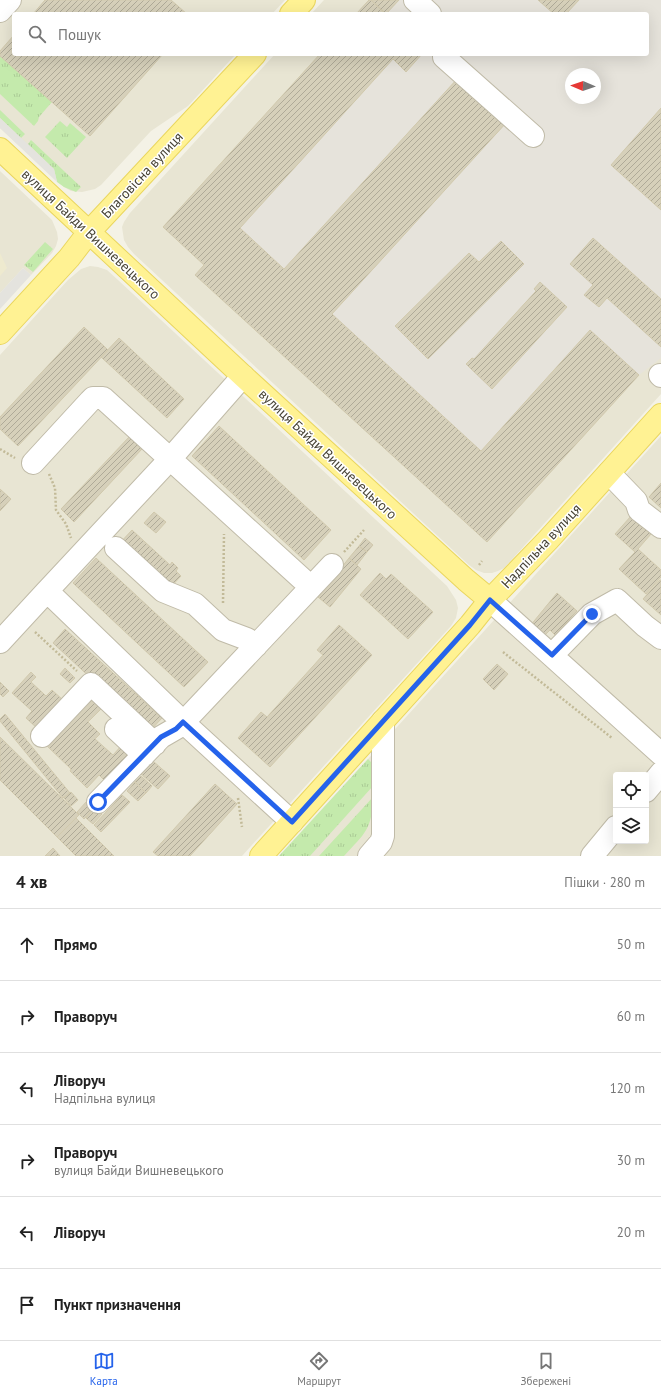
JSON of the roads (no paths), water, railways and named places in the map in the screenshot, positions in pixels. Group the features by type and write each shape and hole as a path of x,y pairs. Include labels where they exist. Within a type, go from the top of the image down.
{"main road":[{"path":"293,12 304,0"},
{"name":"Благовісна вулиця","path":"0,333 69,258 89,232 253,56"},
{"name":"вулиця Байди Вишневецького","path":"0,149 243,376 466,580 490,600"},
{"name":"Надпільна вулиця","path":"261,856 470,625 490,600 548,540 661,415"}],"street":[{"path":"0,10 10,0"},
{"path":"415,0 428,12"},
{"path":"444,56 533,136"},
{"path":"0,642 77,560 243,376"},
{"path":"33,463 93,398 98,397 108,400 312,587"},
{"path":"609,473 636,501 639,510 661,527"},
{"path":"116,548 163,591 195,604 223,630 247,639 256,646"},
{"path":"98,802 166,733 176,729 183,722 332,565"},
{"path":"47,591 183,722 292,822"},
{"name":"вулиця Байди Вишневецького","path":"490,600 661,754"},
{"path":"552,655 592,614 617,600 644,626 661,638"},
{"path":"42,736 90,684 149,749"},
{"path":"369,856 381,842 383,836 383,721"},
{"path":"116,729 149,749"},
{"path":"649,787 661,773"},
{"path":"592,856 613,831"}]}
